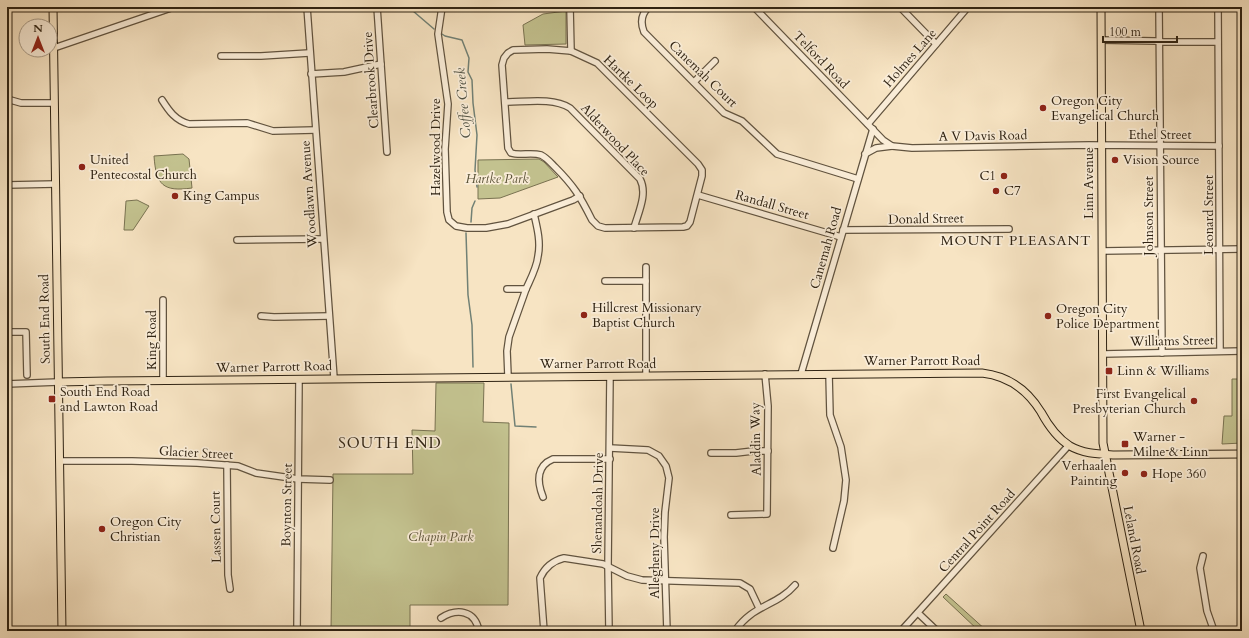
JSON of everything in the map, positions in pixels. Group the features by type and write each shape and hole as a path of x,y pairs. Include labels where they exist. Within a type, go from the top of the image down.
{"main road":[{"name":"South End Road","path":"53,7 53,18"},
{"name":"Linn Avenue","path":"1101,7 1103,443 1105,454"},
{"name":"South End Road","path":"54,58 62,631"},
{"name":"Warner Parrott Road","path":"58,382 967,372 990,374 1002,377 1016,384 1034,401 1047,423 1062,440 1083,451 1105,454 1242,454"},
{"name":"Leland Road","path":"1105,454 1141,631"}],"street":[{"path":"58,47 174,7"},
{"name":"Woodlawn Avenue","path":"306,7 334,378"},
{"name":"Clearbrook Drive","path":"377,7 387,152"},
{"name":"Hazelwood Drive","path":"442,7 438,34 448,104 444,150 447,212 449,220 452,224 460,228 486,228 508,224 580,196"},
{"path":"570,7 571,51"},
{"name":"Canemah Court","path":"649,7 643,15 641,21 644,32 724,113 742,121 777,154 858,179"},
{"name":"Telford Road","path":"754,7 873,129"},
{"path":"900,7 936,44"},
{"name":"Holmes Lane","path":"868,124 968,7"},
{"name":"Johnson Street","path":"1159,7 1162,353"},
{"name":"Leonard Street","path":"1218,7 1220,352"},
{"path":"1101,40 1218,42"},
{"name":"Hartke Loop","path":"547,49 571,51 589,58 604,68 698,164 703,173 690,222 687,226 683,227 605,228 598,226 592,220 580,196 568,180 546,158 536,154 515,154 511,152 508,148 505,102 502,65 504,58 508,53 516,50 547,49"},
{"path":"221,56 261,56 309,53"},
{"path":"694,82 715,61"},
{"path":"311,74 344,72 381,64"},
{"path":"7,99 21,103 54,103"},
{"path":"162,100 174,116 189,124 247,124 273,131 315,130"},
{"name":"Alderwood Place","path":"505,102 550,101 559,102 570,108 640,179 643,194 634,228"},
{"path":"873,129 892,146"},
{"name":"Canemah Road","path":"801,374 873,129"},
{"name":"Ethel Street","path":"1101,145 1219,146"},
{"name":"A V Davis Road","path":"865,154 873,149 892,146 912,148 1101,145"},
{"path":"7,185 56,184"},
{"name":"Randall Street","path":"698,195 841,237"},
{"path":"508,376 507,351 509,337 539,254 538,234 534,214"},
{"name":"Donald Street","path":"843,230 1009,229"},
{"path":"237,240 323,239"},
{"path":"1102,251 1242,249"},
{"path":"646,267 646,375"},
{"path":"606,281 646,281"},
{"path":"506,289 526,289"},
{"name":"King Road","path":"163,300 163,380"},
{"path":"261,316 329,316"},
{"path":"7,332 26,332 27,375"},
{"name":"Williams Street","path":"1103,354 1242,351"},
{"name":"Aladdin Way","path":"731,515 767,514 768,406 765,374"},
{"path":"829,374 830,415 841,447 846,480 844,501 833,548"},
{"name":"Shenandoah Drive","path":"609,631 608,566 610,376"},
{"name":"Boynton Street","path":"297,631 299,379"},
{"path":"7,384 58,382"},
{"name":"Central Point Road","path":"901,631 1069,445"},
{"name":"Allegheny Drive","path":"610,448 648,450 659,456 666,466 668,478 664,526 667,631"},
{"path":"711,453 768,451"},
{"path":"542,497 539,488 539,472 548,461 553,459 610,459"},
{"name":"Glacier Street","path":"60,461 132,461 227,466 243,468 256,473 298,479 330,480"},
{"name":"Lassen Court","path":"227,466 228,575 230,589"},
{"path":"1203,556 1200,568 1207,611 1214,631"},
{"path":"544,631 540,578 550,564 564,558 608,566 634,578 649,581 740,583 750,589 759,608"},
{"path":"735,631 744,620 759,608 782,598 789,593 795,585"},
{"path":"441,618 454,612 464,612 475,620 479,631"},
{"path":"918,613 937,631"}],"green space":[{"path":"566,11 566,44 525,45 523,25 543,14"},
{"path":"183,154 189,159 192,188 174,189 168,187 159,180 154,156"},
{"name":"Hartke Park","path":"539,159 544,162 558,177 500,198 478,199 478,160"},
{"path":"137,200 149,206 133,230 124,230 126,201"},
{"path":"1232,379 1242,379 1242,443 1222,444 1224,416 1232,416"},
{"name":"Chapin Park","path":"436,383 484,383 483,422 509,423 508,605 410,605 410,631 331,631 333,474 413,474 412,430 435,431"},
{"path":"946,594 987,631 979,631 943,597"}],"waterway":[{"name":"Coffee Creek","path":"412,7 413,11 434,29"},
{"name":"Coffee Creek","path":"442,34 462,40 469,58 468,72 472,80 477,135 475,170 477,187"},
{"name":"Coffee Creek","path":"471,222 472,208 475,201"},
{"name":"Coffee Creek","path":"466,233 468,295 472,325 473,367"},
{"name":"Coffee Creek","path":"511,384 515,426 536,427"}],"place":[{"name":"Oregon City Evangelical Church","path":"1043,108"},
{"name":"Vision Source","path":"1115,160"},
{"name":"United Pentecostal Church","path":"82,167"},
{"name":"C1","path":"1004,176"},
{"name":"C7","path":"996,191"},
{"name":"King Campus","path":"175,196"},
{"name":"Hillcrest Missionary Baptist Church","path":"584,315"},
{"name":"Oregon City Police Department","path":"1048,316"},
{"name":"Linn & Williams","path":"1109,371"},
{"name":"South End Road and Lawton Road","path":"52,399"},
{"name":"First Evangelical Presbyterian Church","path":"1194,401"},
{"name":"Warner - Milne & Linn","path":"1125,444"},
{"name":"Verhaalen Painting","path":"1125,473"},
{"name":"Hope 360","path":"1144,474"},
{"name":"Oregon City Christian","path":"102,529"}],"district":[{"name":"MOUNT PLEASANT","path":"1016,240"},
{"name":"SOUTH END","path":"390,443"}]}
